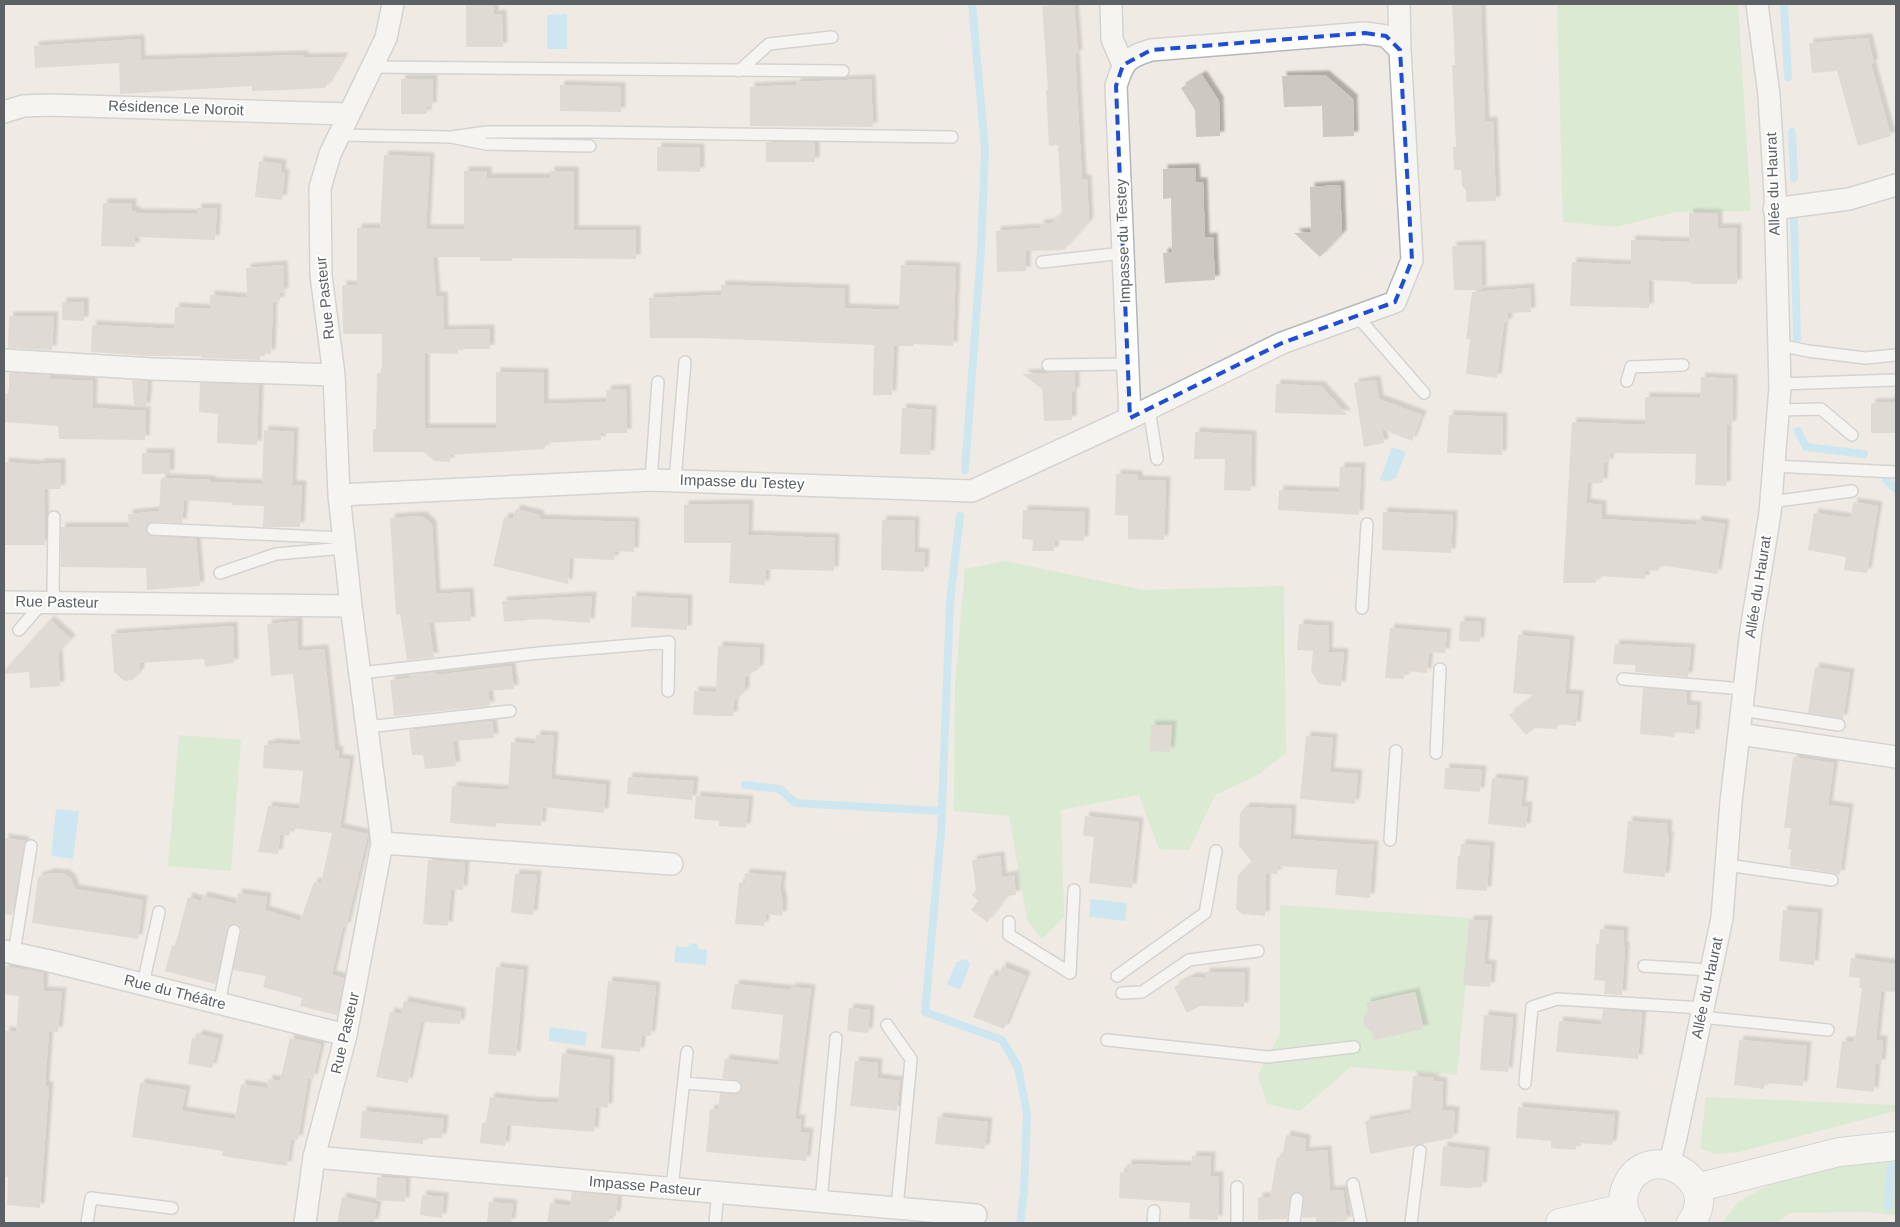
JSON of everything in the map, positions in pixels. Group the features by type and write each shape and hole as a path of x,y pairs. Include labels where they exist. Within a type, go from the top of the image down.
{"main road":[{"path":"1839,1152 1866,1137 1896,1129"},
{"path":"1696,1188 1839,1152 1896,1146"},
{"path":"1566,1222 1627,1216 1623,1196 1628,1184 1635,1174 1645,1167 1656,1164 1680,1169 1689,1177 1696,1188 1698,1199 1697,1211 1691,1223"}],"street":[{"name":"Rue Pasteur","path":"305,1223 314,1157 346,1035 382,842 351,606 339,495 334,375 321,275 320,188 330,154 386,38 393,4"},
{"path":"1111,4 1112,39 1123,65 1135,55 1151,50 1366,33 1386,36 1400,50"},
{"name":"Impasse du Testey","path":"339,495 651,480 972,491 1149,409 1282,343 1395,302 1412,260 1399,4"},
{"name":"Allée du Haurat","path":"1668,1165 1675,1142 1722,918 1731,802 1751,630 1771,502 1774,466 1780,384 1774,209 1769,95 1757,4"},
{"name":"Impasse du Testey","path":"1123,65 1116,86 1130,418"},
{"name":"Résidence Le Noroit","path":"4,112 23,106 50,105 349,114"},
{"path":"1774,209 1849,199 1896,185"},
{"path":"4,360 334,375"},
{"name":"Rue Pasteur","path":"4,602 351,606"},
{"path":"1739,734 1896,757"},
{"path":"382,842 672,864"},
{"name":"Rue du Théâtre","path":"9,952 50,960 346,1035"},
{"name":"Impasse Pasteur","path":"314,1157 976,1215"}],"lane":[{"path":"739,71 769,44 832,37"},
{"path":"372,67 843,71"},
{"path":"451,138 487,132 952,137"},
{"path":"339,135 451,138 486,144 590,146"},
{"path":"1042,262 1123,253"},
{"path":"1357,316 1424,393"},
{"path":"1779,345 1808,351 1865,358 1896,356"},
{"path":"675,480 685,362"},
{"path":"1048,365 1128,364"},
{"path":"1628,381 1632,367 1683,365"},
{"path":"1780,384 1896,380"},
{"path":"651,480 658,382"},
{"path":"1149,409 1157,459"},
{"path":"1778,410 1821,409 1852,435"},
{"path":"1774,466 1896,472"},
{"path":"1771,502 1852,491"},
{"path":"19,630 50,602 53,590 54,517"},
{"path":"1362,608 1367,524"},
{"path":"153,529 344,543"},
{"path":"220,573 276,554 344,543"},
{"path":"360,673 539,653 669,642 668,691"},
{"path":"1436,753 1440,669"},
{"path":"1623,679 1743,699 1839,725"},
{"path":"367,727 510,711"},
{"path":"1390,840 1396,750"},
{"path":"9,952 31,846"},
{"path":"1117,976 1205,913 1216,851"},
{"path":"1727,865 1832,880"},
{"path":"1009,922 1009,935 1070,973 1074,890"},
{"path":"143,984 159,912"},
{"path":"219,1003 234,931"},
{"path":"1122,993 1142,992 1189,960 1258,951"},
{"path":"1644,966 1711,970"},
{"path":"1525,1083 1532,1007 1557,1000 1702,1013 1828,1030"},
{"path":"887,1025 911,1059 897,1208"},
{"path":"821,1201 836,1038"},
{"path":"1107,1040 1268,1057 1354,1046"},
{"path":"672,1188 687,1052"},
{"path":"684,1083 735,1087"},
{"path":"1410,1223 1420,1151"},
{"path":"1353,1184 1361,1223"},
{"path":"1237,1187 1237,1223"},
{"path":"715,1223 718,1192"},
{"path":"87,1223 91,1198 172,1208"},
{"path":"1294,1223 1297,1199"},
{"path":"1153,1223 1154,1211"}],"highlighted area":[{"path":"1365,33 1386,36 1400,50 1412,260 1395,302 1282,343 1130,418 1116,86 1123,65 1151,50"}],"green space":[{"path":"1557,4 1738,4 1751,211 1676,212 1616,227 1563,222"},
{"path":"1005,561 1144,590 1284,586 1286,753 1258,775 1215,795 1189,850 1159,849 1139,795 1061,810 1064,917 1042,939 1027,920 1009,816 954,811 955,685 965,569"},
{"path":"179,735 241,740 231,871 168,866"},
{"path":"1280,905 1472,918 1457,1075 1351,1067 1300,1111 1267,1104 1258,1075 1280,1033"},
{"path":"1706,1097 1896,1105 1896,1111 1739,1152 1714,1154 1700,1148"},
{"path":"1896,1155 1896,1215 1864,1212 1790,1213 1777,1223 1722,1223 1738,1202 1782,1178"}],"water":[{"path":"567,14 567,49 547,49 547,15"},
{"path":"1392,447 1406,452 1396,478 1388,481 1380,480"},
{"path":"56,809 79,811 73,859 51,856"},
{"path":"1091,899 1127,903 1125,921 1089,917"},
{"path":"692,943 697,944 698,949 707,950 706,965 674,962 676,946 686,947"},
{"path":"962,959 967,960 970,965 960,990 947,984 957,961 959,962"},
{"path":"550,1027 587,1032 585,1046 549,1041"}],"building":[{"path":"466,4 494,4 494,15 502,14 503,47 466,47"},
{"path":"1074,4 1078,54 1075,54 1082,179 1087,179 1089,222 1064,250 1026,251 1026,271 997,272 996,231 1040,228 1040,224 1051,223 1062,212 1058,145 1049,146 1046,90 1048,90 1042,6"},
{"path":"1452,4 1481,4 1485,122 1493,121 1496,201 1466,202 1466,190 1462,186 1461,170 1454,170 1453,147 1456,147 1452,65 1455,65"},
{"path":"1868,38 1874,64 1871,64 1891,136 1858,146 1837,71 1812,73 1809,43"},
{"path":"140,39 141,60 304,55 304,58 344,57 325,88 284,90 252,91 252,86 120,94 119,63 35,68 34,46"},
{"path":"1202,75 1219,101 1220,136 1196,137 1195,110 1181,88"},
{"path":"1325,75 1353,99 1354,136 1323,137 1322,106 1284,107 1282,76"},
{"path":"401,79 433,79 432,107 427,107 427,114 401,114"},
{"path":"871,79 873,127 750,126 750,87 796,85 796,82"},
{"path":"560,85 621,87 621,112 560,111"},
{"path":"766,142 815,143 815,162 766,162"},
{"path":"657,147 700,148 700,172 657,171"},
{"path":"384,155 430,157 426,229 464,229 464,171 487,171 487,178 550,178 550,171 574,171 574,230 636,230 636,259 512,258 512,261 480,261 480,257 433,257 436,296 443,296 444,330 490,329 490,349 458,349 458,354 425,353 425,428 496,428 496,372 544,373 544,404 607,402 606,390 626,389 627,433 601,433 601,440 545,443 545,449 450,455 450,462 434,461 424,452 373,452 373,429 376,429 377,373 382,373 382,334 343,334 342,285 357,286 357,228 380,228"},
{"path":"259,161 282,164 281,173 285,174 282,200 255,197"},
{"path":"1195,168 1196,182 1203,182 1205,238 1213,237 1215,280 1165,283 1163,253 1172,252 1171,198 1163,199 1163,169"},
{"path":"1340,185 1342,234 1320,257 1294,233 1311,232 1310,187"},
{"path":"103,203 132,203 132,211 136,211 136,213 197,214 197,208 217,208 215,240 135,237 135,247 101,246"},
{"path":"1689,213 1718,214 1718,228 1737,228 1737,284 1691,284 1691,282 1649,280 1649,308 1570,306 1572,262 1631,265 1631,240 1689,242"},
{"path":"1481,245 1482,290 1454,290 1452,246"},
{"path":"283,265 284,293 280,292 280,301 273,302 271,354 260,353 260,360 91,352 92,325 174,329 175,307 210,309 210,295 247,298 246,268"},
{"path":"901,265 956,267 953,346 913,344 913,346 894,346 892,395 873,395 874,345 703,338 650,338 649,298 721,295 721,285 845,289 845,308 899,310"},
{"path":"1530,288 1531,312 1508,313 1508,323 1504,323 1497,378 1466,374 1470,339 1466,339 1472,292"},
{"path":"62,302 84,302 84,321 62,320"},
{"path":"9,316 54,316 52,350 8,348"},
{"path":"1075,372 1075,392 1072,392 1072,420 1044,421 1042,389 1022,374"},
{"path":"9,373 51,375 51,379 93,381 92,408 146,411 145,440 59,439 58,426 4,422 4,394 9,394"},
{"path":"1701,377 1733,379 1732,425 1727,425 1726,486 1695,485 1696,454 1610,453 1609,463 1604,462 1603,483 1588,483 1586,503 1602,505 1602,519 1696,525 1697,520 1725,524 1717,574 1660,565 1659,571 1645,570 1645,579 1597,576 1596,583 1563,583 1572,422 1645,425 1645,397 1700,398"},
{"path":"132,380 148,381 146,407 134,407"},
{"path":"1376,380 1379,399 1422,415 1412,441 1382,429 1384,443 1364,447 1354,383"},
{"path":"200,383 259,385 257,445 217,443 218,414 199,412"},
{"path":"1276,384 1321,386 1347,415 1275,413"},
{"path":"1896,402 1896,433 1871,433 1871,403"},
{"path":"902,408 932,410 930,455 900,454"},
{"path":"1449,415 1503,417 1502,455 1447,453"},
{"path":"264,430 294,432 292,485 302,485 300,527 263,527 264,506 184,500 182,523 153,522 147,525 146,529 149,535 152,536 196,539 200,586 147,590 146,568 61,567 61,527 129,527 128,514 159,511 161,478 262,484"},
{"path":"1195,432 1252,435 1251,491 1224,490 1225,459 1194,459"},
{"path":"142,453 170,453 170,474 142,474"},
{"path":"4,462 40,465 40,463 61,463 61,489 44,489 45,545 4,545"},
{"path":"1340,467 1361,467 1359,515 1278,510 1279,490 1339,492"},
{"path":"1116,474 1138,475 1138,480 1166,481 1164,540 1128,539 1128,516 1115,515"},
{"path":"1853,502 1878,506 1867,573 1844,570 1846,557 1808,550 1814,513 1851,518"},
{"path":"749,504 748,535 835,538 834,571 766,569 765,585 729,583 731,543 684,543 684,505"},
{"path":"516,509 540,515 539,519 635,522 634,552 615,551 614,560 570,558 568,584 493,566 504,517 513,519"},
{"path":"1023,510 1085,512 1084,541 1055,540 1054,551 1032,551 1033,540 1022,539"},
{"path":"1383,512 1453,515 1451,553 1382,550"},
{"path":"422,516 432,525 436,594 469,592 471,621 429,623 434,657 407,660 400,614 396,615 390,518"},
{"path":"882,520 915,521 914,552 925,553 924,572 881,570"},
{"path":"592,596 590,623 540,619 504,622 502,601"},
{"path":"632,596 688,599 687,630 631,627"},
{"path":"50,620 71,639 58,653 60,686 30,688 29,672 4,674 4,671"},
{"path":"298,621 298,651 324,649 335,750 339,751 338,758 350,760 340,828 368,834 346,927 343,926 332,975 344,978 337,1015 300,1006 302,998 263,987 266,976 233,970 241,932 241,928 236,924 231,924 227,929 215,984 165,971 172,946 175,946 188,897 201,901 203,896 236,904 238,893 267,897 265,910 300,921 314,882 321,883 332,833 291,828 289,836 280,834 278,854 258,852 268,806 299,809 303,771 263,768 264,745 271,745 271,743 301,745 293,674 271,676 267,624"},
{"path":"1460,621 1481,622 1480,642 1459,641"},
{"path":"1299,624 1329,626 1328,652 1344,653 1341,686 1319,684 1311,671 1313,651 1297,650"},
{"path":"233,626 234,663 205,667 204,659 140,663 140,671 133,680 124,681 114,672 111,634"},
{"path":"1390,628 1447,633 1445,653 1429,652 1427,673 1405,671 1404,679 1385,678"},
{"path":"1518,635 1570,640 1565,694 1579,695 1576,726 1558,724 1557,729 1535,728 1526,735 1509,715 1535,695 1513,693"},
{"path":"1615,644 1691,648 1688,677 1635,672 1635,665 1613,664"},
{"path":"718,646 760,648 759,669 745,677 745,691 734,701 733,716 693,715 694,691 716,692"},
{"path":"511,666 514,689 488,691 490,706 394,716 390,680 410,678 409,675 436,672 436,675"},
{"path":"1815,667 1850,673 1843,719 1808,713"},
{"path":"1643,688 1687,692 1686,705 1697,706 1695,734 1675,732 1674,737 1640,734"},
{"path":"492,721 494,738 453,741 456,766 425,769 423,755 412,755 409,730"},
{"path":"1151,725 1172,725 1170,752 1150,751"},
{"path":"536,735 554,736 551,779 606,785 604,813 543,807 541,826 496,823 496,827 450,823 452,786 508,790 511,742 535,744"},
{"path":"1306,736 1333,738 1330,772 1358,774 1355,804 1300,799"},
{"path":"1793,757 1834,763 1828,805 1849,808 1840,875 1790,866 1791,849 1788,849 1791,828 1784,828"},
{"path":"1445,768 1482,770 1480,792 1444,789"},
{"path":"628,777 694,781 692,800 627,794"},
{"path":"1492,778 1524,781 1521,806 1528,806 1526,828 1488,824"},
{"path":"696,796 749,800 746,828 719,826 719,821 694,819"},
{"path":"1246,807 1292,809 1290,839 1374,845 1370,898 1335,895 1337,870 1278,866 1277,874 1266,874 1265,916 1242,914 1236,909 1238,875 1252,862 1239,846 1240,813"},
{"path":"1085,816 1139,822 1132,888 1089,883 1094,837 1083,836"},
{"path":"1628,821 1668,824 1667,836 1669,836 1665,877 1623,873"},
{"path":"4,838 25,841 12,915 4,914"},
{"path":"1461,844 1490,846 1487,891 1456,889 1458,856 1460,856"},
{"path":"1000,856 1002,877 1014,875 1016,895 1007,896 987,922 971,910 978,901 972,895 976,890 972,860"},
{"path":"428,860 465,863 463,890 451,889 448,926 423,924"},
{"path":"50,873 65,874 71,879 75,889 143,900 138,939 32,923 38,877"},
{"path":"745,873 782,876 780,890 783,903 782,916 766,914 764,926 735,924 739,883 745,883"},
{"path":"515,874 537,875 533,915 511,913"},
{"path":"1783,910 1818,913 1814,965 1779,961"},
{"path":"1469,920 1488,920 1484,964 1492,965 1490,987 1463,985"},
{"path":"1600,929 1624,931 1622,995 1604,994 1605,981 1594,980 1596,944 1599,944"},
{"path":"1851,958 1896,964 1896,992 1881,991 1876,1040 1883,1040 1881,1064 1876,1064 1874,1092 1836,1088 1842,1041 1854,1042 1855,1039 1862,988 1859,988 1860,978 1849,977"},
{"path":"4,966 44,973 43,991 62,992 58,1032 49,1031 45,1086 49,1086 40,1208 7,1205 8,1177 4,1176 4,1048 5,1031 16,1032 19,996 4,994"},
{"path":"1002,966 1026,976 1004,1029 973,1017 991,974 998,977"},
{"path":"496,967 524,970 516,1056 488,1054"},
{"path":"1205,972 1245,972 1244,1007 1200,1006 1187,1013 1174,987 1192,977 1205,978"},
{"path":"608,981 656,986 651,1036 642,1035 640,1052 601,1048"},
{"path":"735,984 791,990 791,987 811,989 795,1119 801,1119 800,1132 809,1132 806,1161 706,1152 710,1109 718,1110 720,1093 738,1094 742,1088 739,1081 722,1078 725,1059 778,1065 783,1015 731,1009"},
{"path":"1415,992 1424,1029 1374,1040 1372,1032 1365,1027 1363,1018 1368,1011 1366,1003"},
{"path":"404,1001 461,1012 460,1024 421,1022 408,1083 376,1077 390,1012 401,1014"},
{"path":"849,1008 870,1010 868,1033 847,1031"},
{"path":"1603,1009 1642,1013 1638,1059 1556,1052 1559,1021 1601,1025"},
{"path":"1484,1015 1513,1018 1508,1072 1480,1070"},
{"path":"198,1034 219,1039 212,1068 188,1064 192,1038 197,1038"},
{"path":"290,1038 321,1044 313,1079 308,1078 298,1140 291,1139 287,1166 222,1156 223,1151 132,1137 140,1083 186,1090 182,1111 235,1119 241,1084 267,1088 268,1079 280,1081"},
{"path":"1739,1040 1807,1046 1803,1086 1765,1083 1764,1089 1734,1085"},
{"path":"562,1053 610,1060 608,1108 596,1107 594,1132 507,1125 505,1146 480,1143 482,1123 486,1123 490,1097 537,1102 558,1102"},
{"path":"855,1061 878,1063 877,1078 900,1081 897,1111 850,1106"},
{"path":"1413,1076 1434,1078 1434,1081 1443,1082 1442,1110 1455,1111 1453,1138 1370,1154 1365,1121 1410,1113"},
{"path":"1518,1107 1615,1115 1612,1145 1576,1143 1576,1150 1551,1148 1551,1141 1516,1138"},
{"path":"362,1111 444,1119 442,1138 423,1138 423,1144 360,1138"},
{"path":"938,1117 988,1122 985,1149 935,1144"},
{"path":"1286,1135 1306,1139 1305,1152 1327,1150 1330,1191 1343,1190 1347,1221 1316,1223 1316,1217 1302,1218 1304,1197 1297,1192 1291,1194 1287,1219 1258,1220 1258,1197 1270,1197 1277,1157 1282,1158"},
{"path":"1443,1146 1485,1151 1482,1187 1440,1186"},
{"path":"1192,1156 1211,1156 1210,1176 1219,1176 1218,1220 1189,1219 1190,1203 1119,1198 1120,1172 1127,1173 1127,1164 1191,1166"},
{"path":"377,1177 406,1179 405,1202 376,1200"},
{"path":"572,1192 618,1196 616,1216 609,1215 609,1223 547,1223 550,1203 570,1206"},
{"path":"422,1195 444,1197 442,1218 420,1215"},
{"path":"342,1197 377,1204 374,1223 337,1223"},
{"path":"489,1202 513,1204 511,1223 487,1223"}],"waterway":[{"path":"965,470 981,251 985,149 972,4"},
{"name":"Allée du Haurat","path":"1784,4 1788,77"},
{"path":"1792,132 1794,178"},
{"path":"1794,219 1797,339"},
{"path":"1798,431 1806,447 1864,454"},
{"path":"1886,480 1896,489"},
{"path":"960,516 950,602 941,832 925,1012 1002,1040 1018,1067 1027,1114 1024,1192 1020,1223"},
{"path":"745,785 780,789 795,803 942,811"},
{"path":"1888,1206 1891,1167"}]}
